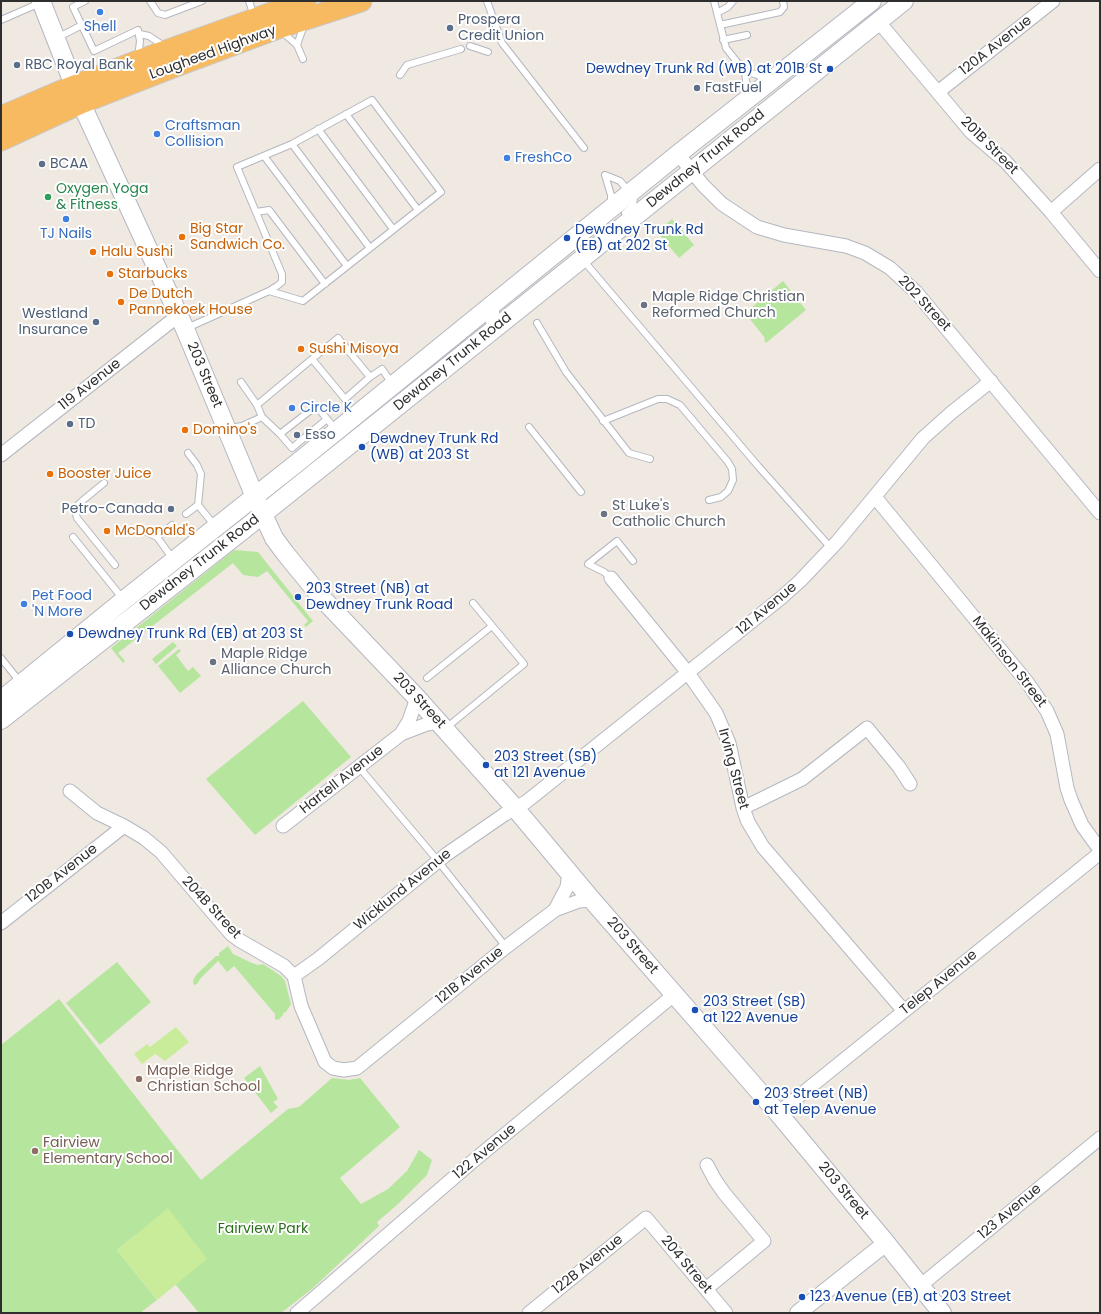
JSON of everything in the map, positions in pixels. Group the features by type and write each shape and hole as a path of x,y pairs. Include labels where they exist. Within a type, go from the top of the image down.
{"highway":[{"name":"Lougheed Highway","path":"1,140 138,60 173,47 252,10 305,10 361,1"},
{"name":"Lougheed Highway","path":"1,117 172,67 278,28 305,10"}],"main road":[{"name":"Dewdney Trunk Road","path":"1,720 130,607 174,560 255,497 297,454 332,425 394,386 496,303 616,213 630,193 872,1"},
{"path":"878,21 875,14 879,1"},
{"name":"Dewdney Trunk Road","path":"1,700 21,683 263,514 556,275 582,258 904,1"},
{"name":"203 Street","path":"41,2 78,94 182,322 255,497 274,538 321,597 417,698 515,808 592,900 778,1113 942,1313"}],"street":[{"name":"120A Avenue","path":"938,92 1053,1"},
{"name":"201B Street","path":"878,21 971,132 1006,161 1100,271"},
{"name":"202 Street","path":"678,154 703,185 722,204 757,227 784,235 846,246 865,254 890,268 916,292 1100,513"},
{"path":"1051,212 1100,169"},
{"name":"119 Avenue","path":"1,455 182,322"},
{"name":"121 Avenue","path":"515,808 532,797 786,594 832,548 923,438 991,381"},
{"name":"Makinson Street","path":"875,497 1027,682 1047,711 1057,734 1067,788 1071,800 1082,825 1100,852"},
{"name":"Irving Street","path":"611,578 688,673 711,706 724,731 732,755 737,786 743,808 763,847 904,1011"},
{"name":"Hartell Avenue","path":"401,734 409,721 417,698"},
{"name":"Hartell Avenue","path":"283,826 401,734 408,730 442,726"},
{"path":"743,808 802,779 867,728 899,767 910,784"},
{"name":"204B Street","path":"70,791 97,813 124,826 144,838 161,852 232,934 239,940 283,964 294,976"},
{"name":"Wicklund Avenue","path":"294,976 318,959 438,861 515,808"},
{"name":"120B Avenue","path":"1,923 124,826"},
{"name":"Telep Avenue","path":"778,1113 1100,852"},
{"path":"555,910 567,887 569,872"},
{"name":"121B Avenue","path":"294,976 301,1006 326,1062 333,1068 344,1070 356,1068 506,947 555,910 579,901 592,900"},
{"name":"122 Avenue","path":"297,1313 479,1156 675,994"},
{"name":"123 Avenue","path":"920,1286 1100,1138"},
{"path":"706,1289 764,1241 724,1193 707,1165"},
{"name":"204 Street","path":"646,1218 726,1313"},
{"name":"122B Avenue","path":"529,1313 646,1218"},
{"path":"798,1313 886,1243"}],"lane":[{"path":"85,1 73,6 94,50 138,30 140,34 149,36 161,44 173,47"},
{"path":"150,1 158,13 165,15 202,1"},
{"path":"714,1 726,48 745,72 746,81 752,96"},
{"path":"717,13 728,7 733,1"},
{"path":"720,25 780,12 784,7 783,1"},
{"path":"1,20 41,2"},
{"path":"487,2 502,42 584,148"},
{"path":"297,45 305,10"},
{"path":"56,38 82,26"},
{"path":"278,28 297,45 302,59"},
{"path":"138,60 140,34"},
{"path":"723,40 747,35"},
{"path":"470,46 488,52"},
{"path":"400,75 407,65 461,49"},
{"path":"745,72 755,74 771,81"},
{"path":"182,322 269,290 282,282 282,274 275,256 236,167 292,144 372,100 441,192 303,301 269,290"},
{"path":"346,114 418,210"},
{"path":"318,129 393,230"},
{"path":"292,144 370,248"},
{"path":"264,156 347,266"},
{"path":"616,213 605,175 620,181 630,193"},
{"path":"256,212 269,210 325,284"},
{"path":"582,258 758,466 832,548"},
{"path":"482,328 496,316 496,303"},
{"path":"537,322 566,372 629,453 650,459"},
{"path":"257,405 338,338 370,378"},
{"path":"312,359 345,399 382,369 394,386"},
{"path":"241,382 257,405 262,417 280,434 297,454"},
{"path":"603,420 658,399 667,399 680,405 728,462 732,469 733,480 728,491 721,497 709,500"},
{"path":"280,434 316,406 332,425"},
{"path":"226,428 242,426 262,417"},
{"path":"529,427 581,492"},
{"path":"188,453 197,465 201,474 198,505 216,527"},
{"path":"104,484 82,501 77,506 75,511 76,518 115,565"},
{"path":"186,514 198,505"},
{"path":"157,537 172,525"},
{"path":"142,530 157,537 174,560"},
{"path":"73,537 130,607"},
{"path":"611,578 604,572 588,564 617,541 633,561"},
{"path":"442,726 524,664 473,603"},
{"path":"428,678 492,626"},
{"path":"1,658 21,683"},
{"path":"359,767 438,861 506,947"}],"green space":[{"path":"672,219 694,245 679,258 657,232"},
{"path":"783,281 806,310 766,343 764,340 765,338 745,313"},
{"path":"234,550 258,552 313,621 306,627 304,625 308,621 267,571 258,577 243,575 233,563 118,653 125,661 123,663 111,648"},
{"path":"173,642 177,646 156,664 152,659"},
{"path":"179,649 181,651 176,655 188,671 193,667 201,676 180,693 158,666"},
{"path":"303,701 351,757 255,835 206,779"},
{"path":"228,946 233,954 258,965 263,964 281,976 285,981 291,1004 278,1020 275,1019 275,1014 234,966 227,972 218,961 197,984 194,985 194,978 198,973 216,956 219,956 219,953"},
{"path":"117,962 151,1002 100,1045 66,1003"},
{"name":"Fairview Park","path":"59,999 201,1180 288,1109 299,1107 332,1078 349,1080 360,1078 400,1127 340,1178 361,1204 388,1189 407,1171 419,1150 432,1160 427,1175 397,1205 377,1222 379,1226 313,1288 281,1313 199,1313 135,1235 117,1250 157,1300 140,1313 1,1313 1,1045"},
{"path":"176,1027 189,1042 165,1061 155,1054 142,1064 134,1054 147,1044 150,1047"},
{"path":"260,1066 278,1099 273,1102 278,1107 271,1113 244,1078"},
{"path":"168,1208 207,1259 157,1300 117,1250"}],"place":[{"name":"Shell","path":"100,12"},
{"name":"Prospera Credit Union","path":"450,28"},
{"name":"RBC Royal Bank","path":"17,65"},
{"name":"Dewdney Trunk Rd (WB) at 201B St","path":"830,69"},
{"name":"FastFuel","path":"697,88"},
{"name":"Craftsman Collision","path":"157,134"},
{"name":"FreshCo","path":"507,158"},
{"name":"BCAA","path":"42,164"},
{"name":"Oxygen Yoga & Fitness","path":"48,197"},
{"name":"TJ Nails","path":"66,219"},
{"name":"Big Star Sandwich Co.","path":"182,237"},
{"name":"Dewdney Trunk Rd (EB) at 202 St","path":"567,238"},
{"name":"Halu Sushi","path":"93,252"},
{"name":"Starbucks","path":"110,274"},
{"name":"De Dutch Pannekoek House","path":"121,302"},
{"name":"Maple Ridge Christian Reformed Church","path":"644,305"},
{"name":"Westland Insurance","path":"96,322"},
{"name":"Sushi Misoya","path":"301,349"},
{"name":"Circle K","path":"292,408"},
{"name":"TD","path":"70,424"},
{"name":"Domino's","path":"185,430"},
{"name":"Esso","path":"297,435"},
{"name":"Dewdney Trunk Rd (WB) at 203 St","path":"362,447"},
{"name":"Booster Juice","path":"50,474"},
{"name":"Petro-Canada","path":"171,509"},
{"name":"St Luke's Catholic Church","path":"604,514"},
{"name":"McDonald's","path":"107,531"},
{"name":"203 Street (NB) at Dewdney Trunk Road","path":"298,597"},
{"name":"Pet Food 'N More","path":"24,604"},
{"name":"Dewdney Trunk Rd (EB) at 203 St","path":"70,634"},
{"name":"Maple Ridge Alliance Church","path":"213,662"},
{"name":"203 Street (SB) at 121 Avenue","path":"486,765"},
{"name":"203 Street (SB) at 122 Avenue","path":"695,1010"},
{"name":"Maple Ridge Christian School","path":"139,1079"},
{"name":"203 Street (NB) at Telep Avenue","path":"756,1102"},
{"name":"Fairview Elementary School","path":"35,1151"},
{"name":"123 Avenue (EB) at 203 Street","path":"802,1297"}]}
